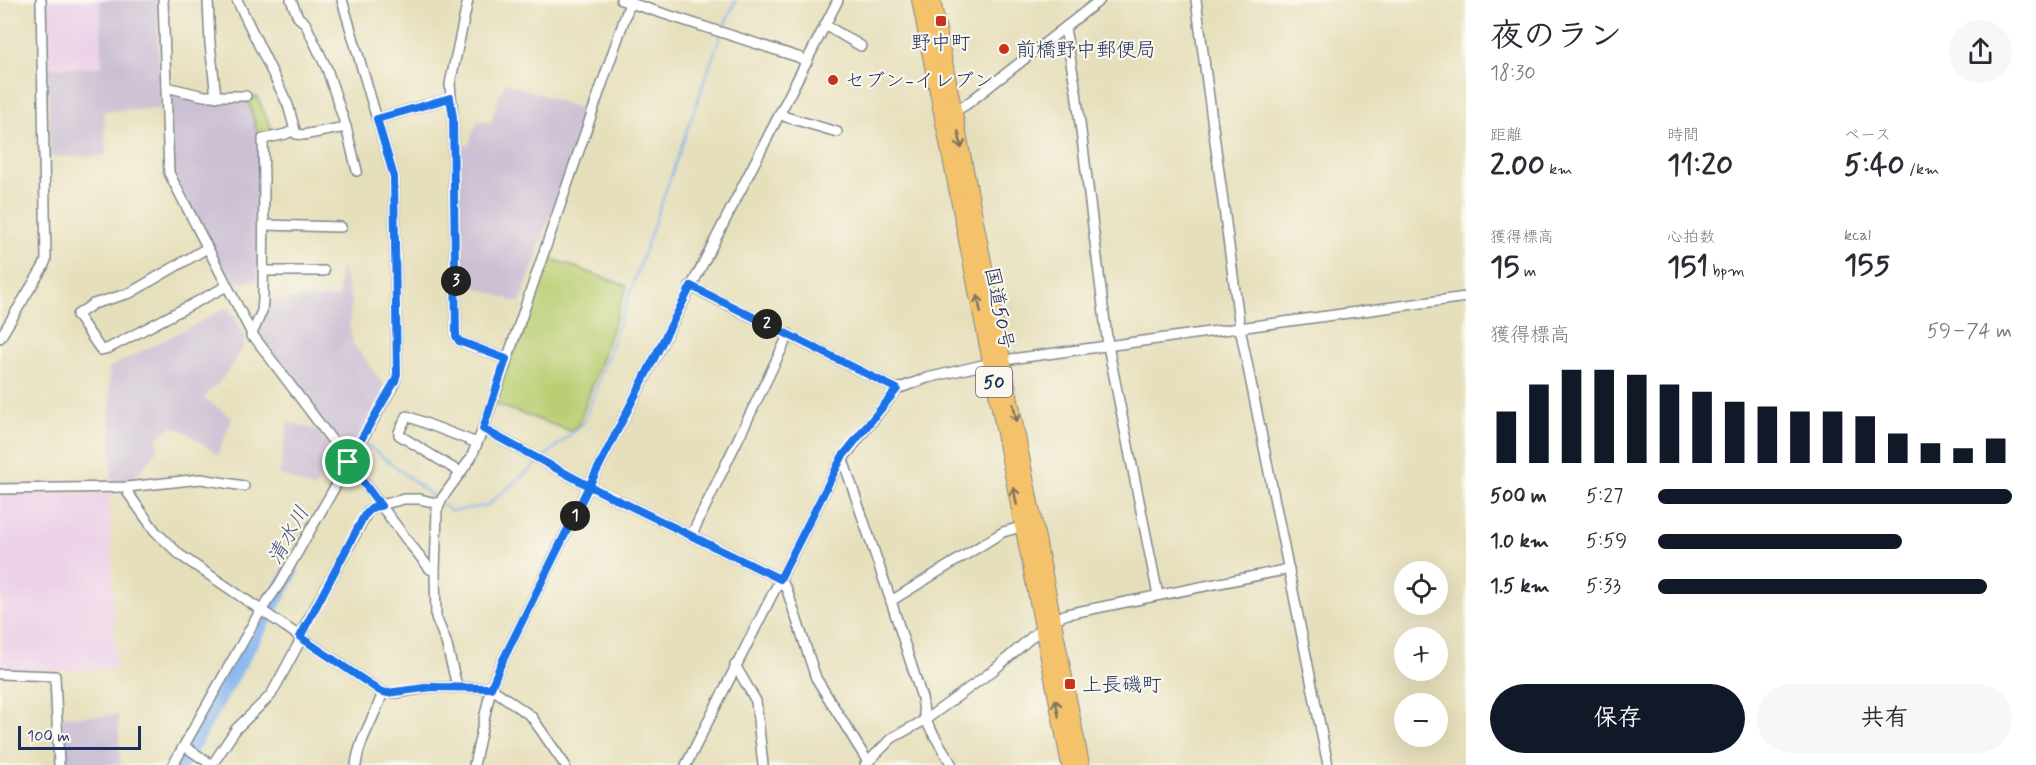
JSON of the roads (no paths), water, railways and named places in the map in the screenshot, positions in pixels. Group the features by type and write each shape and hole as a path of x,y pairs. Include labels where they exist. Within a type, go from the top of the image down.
{"highway":[{"name":"国道50号","path":"919,0 949,115"},
{"name":"国道50号","path":"933,0 949,115 997,362 1055,619 1082,765"},
{"name":"国道50号","path":"997,362 1021,527 1069,765"}],"street":[{"path":"0,338 46,260 40,0"},
{"path":"164,0 168,169 251,336 430,569 435,571"},
{"path":"208,0 210,48 216,97"},
{"path":"237,0 288,105 296,134 303,135 346,127"},
{"path":"291,0 327,69 346,127 357,171"},
{"path":"173,765 188,748 280,582 350,465 397,374 394,177 342,0"},
{"path":"468,0 450,84 453,117 456,336 459,341 506,359"},
{"path":"474,765 491,688 500,666 589,486 838,0"},
{"path":"949,115 1100,0"},
{"path":"1196,0 1240,328 1328,765"},
{"path":"457,686 446,642 436,617 436,525 439,504 471,458 483,429 627,1 807,62"},
{"path":"825,25 861,45"},
{"path":"1065,28 1076,91 1108,346 1158,595"},
{"path":"166,87 216,97 246,96"},
{"path":"377,119 450,98"},
{"path":"780,113 786,117 837,132"},
{"path":"251,336 262,311 263,139 294,130"},
{"path":"264,225 341,227"},
{"path":"207,248 130,293 93,304 77,315 101,350 109,348 227,286"},
{"path":"264,271 324,271"},
{"path":"691,286 897,389"},
{"path":"686,765 842,457 897,389 927,378 997,362 1466,297"},
{"path":"691,536 789,334"},
{"path":"461,473 399,435 406,416 477,443"},
{"path":"483,429 589,486 780,579 787,590 816,678 867,764 892,738 925,720 995,669 1042,627 1055,619 1067,614 1288,569"},
{"path":"842,457 922,698 925,720 952,765"},
{"path":"0,489 127,487 201,479 244,486"},
{"path":"127,487 128,493 147,522 173,549 383,692 396,693 428,687 491,688 531,716 565,765"},
{"path":"188,748 212,765 237,729 274,690 364,516 373,507 412,499 439,504"},
{"path":"891,602 1003,532 1021,527"},
{"path":"735,665 756,701 764,765"},
{"path":"0,674 55,676 59,765"},
{"path":"356,765 361,742 373,720 383,692"}],"waterway":[{"path":"723,28 736,0"},
{"path":"544,457 584,423 721,34"},
{"path":"363,445 362,447 369,446 435,498"},
{"path":"442,504 451,511 486,506 538,463"},
{"name":"清水川","path":"181,765 291,572"}],"place":[{"name":"野中町","path":"941,21"},
{"name":"前橋野中郵便局","path":"1004,49"},
{"name":"セブン-イレブン","path":"833,80"},
{"name":"上長磯町","path":"1070,684"}]}
